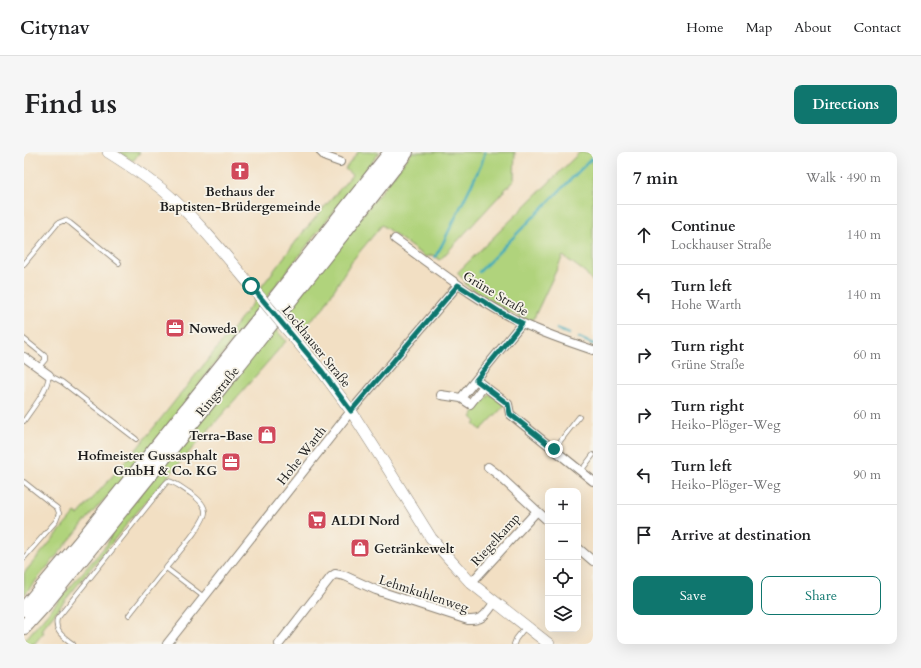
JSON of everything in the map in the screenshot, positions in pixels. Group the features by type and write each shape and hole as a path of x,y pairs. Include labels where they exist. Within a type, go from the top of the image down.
{"highway":[{"name":"Ringstraße","path":"24,609 79,544 391,152"},
{"name":"Ringstraße","path":"24,627 44,605 178,440 406,152"}],"street":[{"name":"Lockhauser Straße","path":"108,152 152,182 174,200 231,261 321,370 351,411 431,538 458,571 471,583 549,644"},
{"path":"321,152 326,157 340,162"},
{"name":"Grüne Straße","path":"395,239 458,285 500,312 544,333 593,350"},
{"name":"Hohe Warth","path":"167,644 351,411 458,285"},
{"path":"461,398 522,323"},
{"path":"24,357 49,375"},
{"path":"476,380 508,404 510,414 593,481"},
{"path":"441,395 461,398 470,404 484,386"},
{"name":"Riegelkamp","path":"488,467 545,518"},
{"name":"Riegelkamp","path":"471,583 537,511"},
{"path":"581,551 593,561"},
{"name":"Lehmkuhlenweg","path":"279,644 331,577 335,574 340,574 387,594 468,620 477,621 482,618 495,602"}],"lane":[{"path":"24,264 58,222 65,220 119,263"},
{"path":"24,339 45,356 45,360 39,368"},
{"path":"24,422 43,393 48,383 49,375 62,382 136,440"},
{"path":"554,449 579,418"},
{"path":"581,471 593,456"},
{"path":"73,644 57,630 57,619 165,484 168,481 173,482 192,495 204,506 206,513 201,523 128,615"},
{"path":"24,482 57,508 58,513 56,521 24,558"},
{"path":"166,568 204,597"},
{"path":"514,644 526,626"}],"green space":[{"path":"119,152 140,152 133,161"},
{"path":"358,152 380,152 129,474 98,506 24,595 24,573 75,513 78,515 139,446 253,303 262,286 304,231 352,175 345,169"},
{"path":"412,152 515,152 514,180 440,260 433,255 425,257 382,225 351,262 322,310 299,331 285,314"},
{"path":"580,152 593,152 593,282 585,272 563,256 532,322 504,309 466,285 465,281 457,273"},
{"path":"274,328 286,341 131,519 41,630 44,632 34,644 24,644 24,641 107,544 117,523"},
{"path":"490,394 505,405 481,430 474,424 476,422 471,417"}],"waterway":[{"path":"435,257 481,165 485,152"},
{"path":"479,272 593,157"},
{"path":"557,329 569,334"},
{"path":"579,338 593,344"}],"place":[{"name":"Bethaus der Baptisten-Brüdergemeinde","path":"240,171"},
{"name":"Noweda","path":"175,328"},
{"name":"Terra-Base","path":"267,435"},
{"name":"Hofmeister Gussasphalt GmbH & Co. KG","path":"231,462"},
{"name":"ALDI Nord","path":"317,520"},
{"name":"Getränkewelt","path":"360,548"}],"route":[{"path":"251,286 321,370 351,411 458,285 500,312 522,323 476,380 508,404 510,414 554,449"}]}
